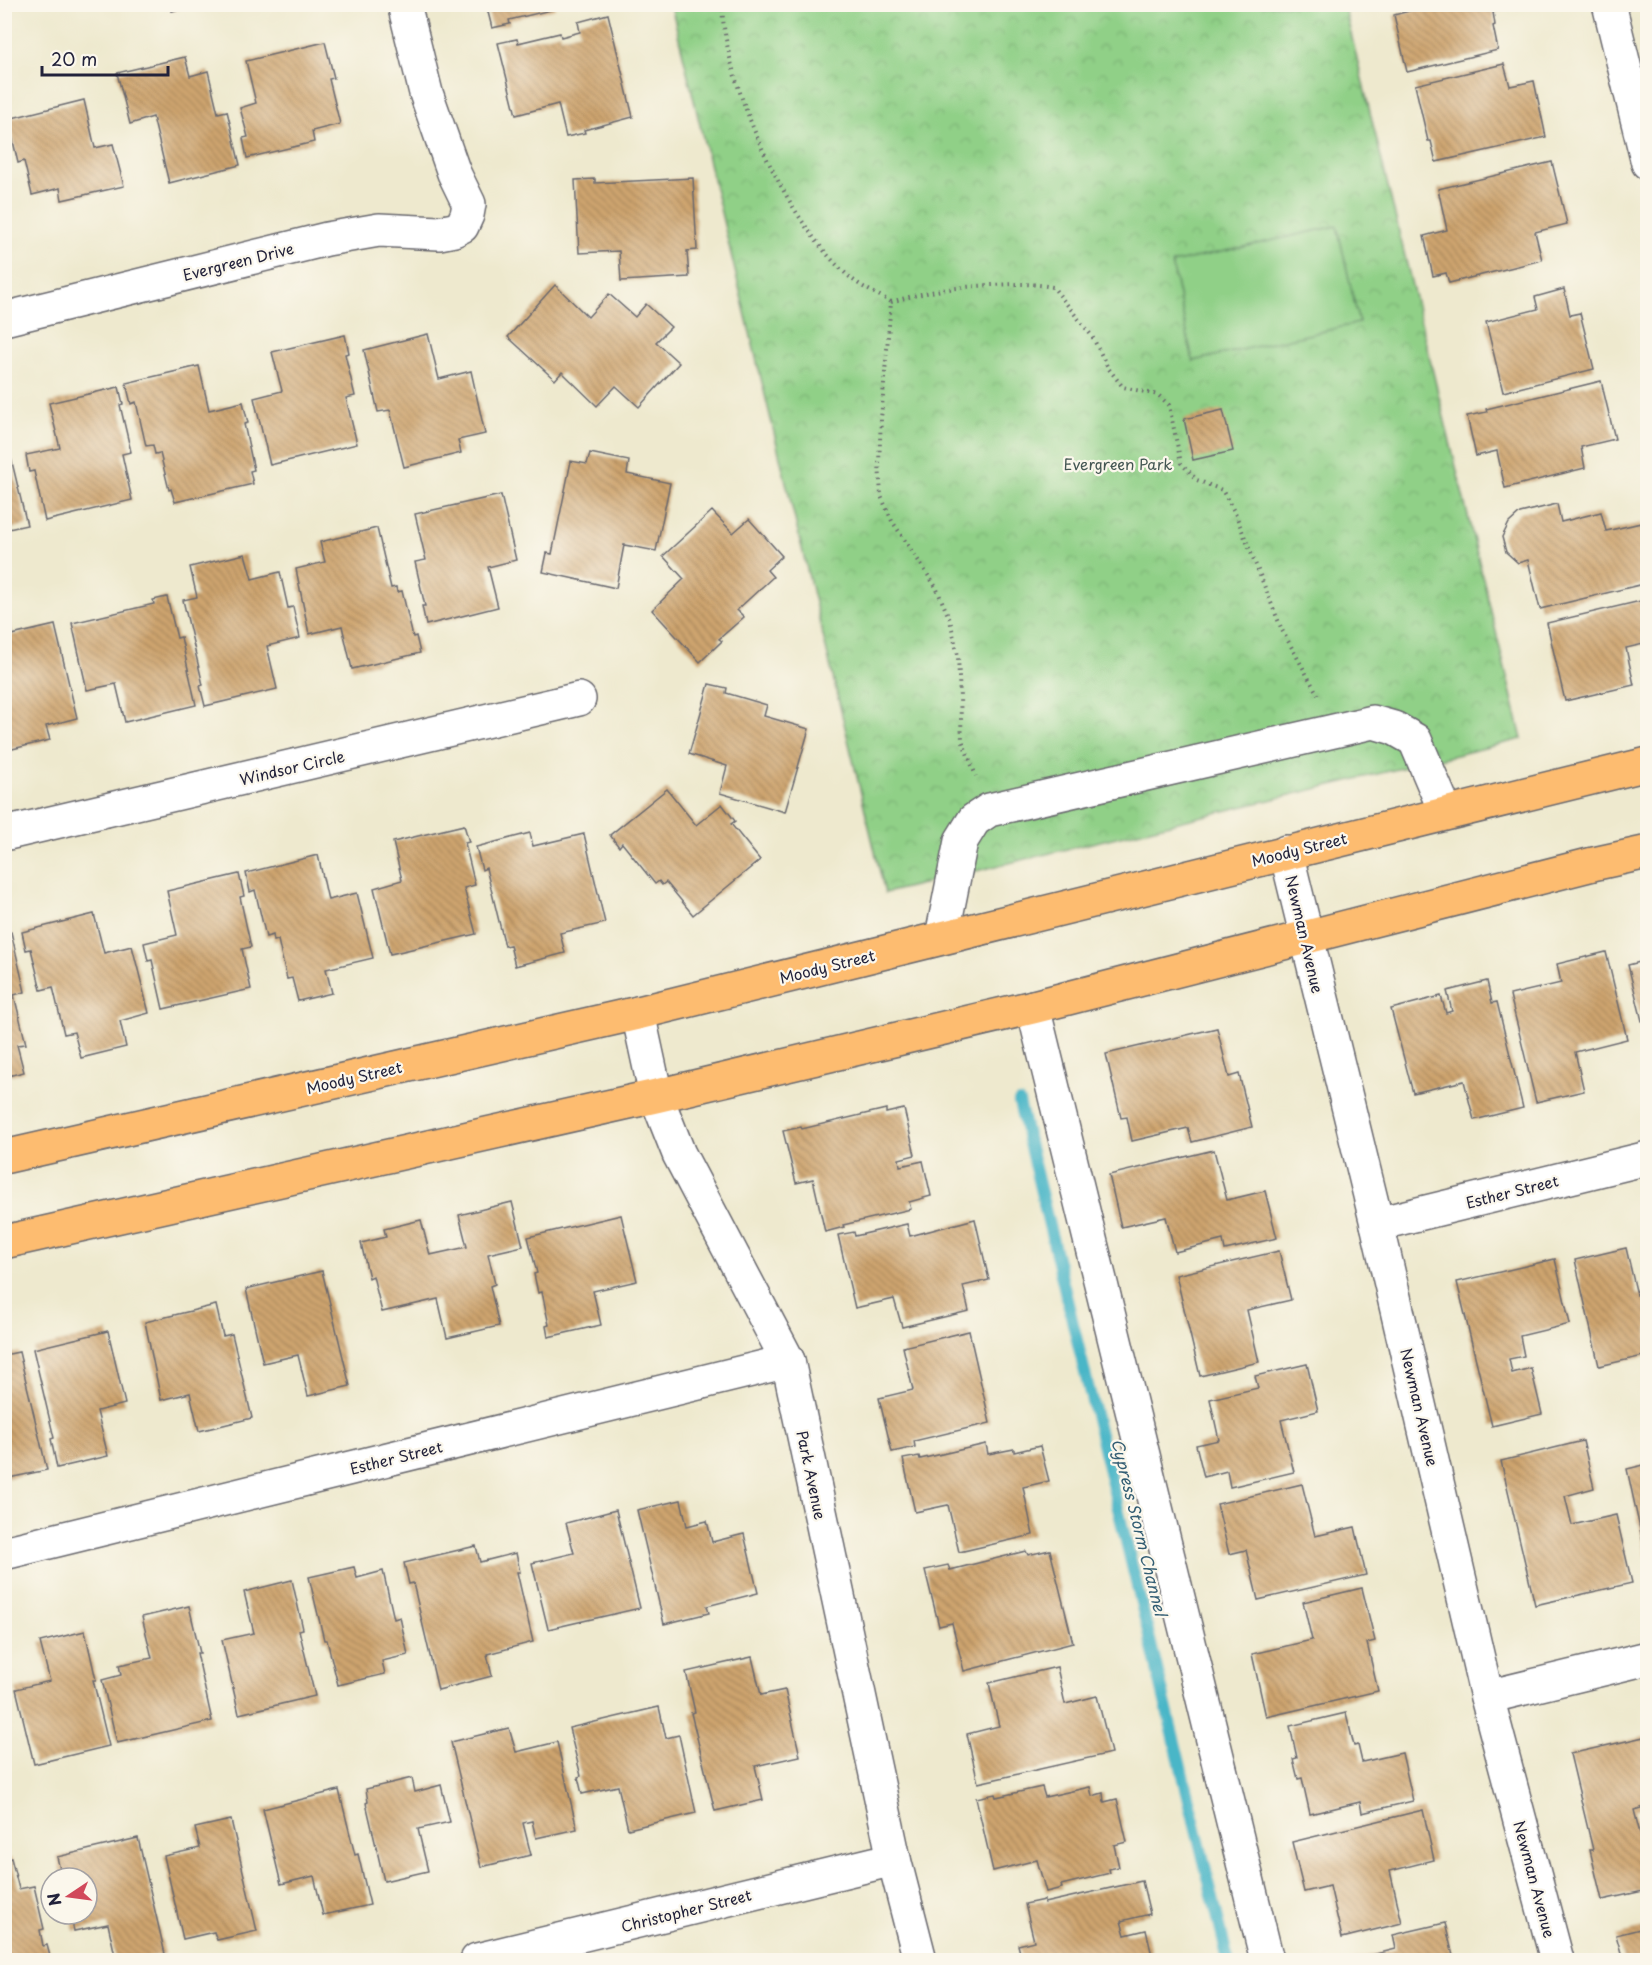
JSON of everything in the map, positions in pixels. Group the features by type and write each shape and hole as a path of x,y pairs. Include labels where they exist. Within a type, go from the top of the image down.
{"main road":[{"name":"Moody Street","path":"4,1157 638,1013 1647,764"},
{"path":"4,1242 656,1096 1033,1007 1647,852"}],"street":[{"name":"Evergreen Drive","path":"4,319 327,239 379,230 439,233 462,226 469,204 454,173 426,93 404,4"},
{"path":"1609,4 1647,163"},
{"name":"Windsor Circle","path":"4,834 579,699"},
{"path":"942,937 961,841 974,820 989,810 1373,722 1394,728 1415,740 1446,813"},
{"name":"Newman Avenue","path":"1286,852 1377,1224 1487,1697 1557,1960"},
{"path":"1033,1007 1267,1960"},
{"name":"Park Avenue","path":"638,1013 656,1096 679,1154 788,1361 894,1859 920,1960"},
{"name":"Esther Street","path":"1377,1224 1647,1158"},
{"name":"Esther Street","path":"4,1553 788,1361"},
{"path":"1487,1697 1647,1658"},
{"name":"Christopher Street","path":"477,1960 894,1859"}],"path":[{"path":"722,4 730,55 741,96 759,142 800,219 821,248 852,280 891,302 922,292 946,288 1034,283 1053,287 1092,336 1108,368 1123,387 1158,395 1169,405 1181,463 1197,480 1222,490 1235,513 1282,630 1337,729"},
{"path":"891,302 880,430 881,496 892,521 936,587 950,620 958,656 962,740 989,810"}],"green space":[{"name":"Evergreen Park","path":"671,5 1344,5 1522,739 885,893"},
{"path":"1337,226 1359,323 1193,361 1172,263"}],"building":[{"path":"170,4 194,4 194,5 172,11"},
{"path":"486,4 554,4 555,9 509,20 510,24 492,28"},
{"path":"1423,4 1512,4 1512,8 1493,12 1495,25 1493,26 1498,50 1407,72 1394,15 1424,7"},
{"path":"608,14 633,117 566,137 558,104 516,115 498,43 517,39 518,43 560,33 561,37 580,32 578,22"},
{"path":"325,42 334,78 329,79 340,124 312,131 314,142 247,158 243,138 248,137 240,108 256,103 246,61"},
{"path":"185,57 190,76 208,71 218,113 227,111 240,165 169,183 153,117 130,124 117,73"},
{"path":"1504,64 1510,86 1534,81 1546,137 1436,162 1431,141 1428,141 1415,85"},
{"path":"84,100 95,148 113,144 124,186 62,200 60,188 32,195 24,161 18,163 8,119"},
{"path":"1552,162 1567,224 1535,232 1542,260 1449,283 1446,273 1433,276 1424,236 1447,230 1438,189"},
{"path":"693,178 697,250 687,251 689,277 621,281 619,251 579,253 575,180 595,179 595,183"},
{"path":"555,285 588,317 609,294 635,317 646,304 671,327 656,342 679,363 639,407 616,386 597,406 562,372 555,380 508,337"},
{"path":"1564,289 1570,315 1580,313 1594,369 1503,392 1486,322 1538,309 1535,297"},
{"path":"428,334 439,379 471,371 485,434 458,440 461,453 404,467 390,410 378,412 364,350"},
{"path":"345,335 349,353 345,354 355,396 346,398 357,444 270,465 254,398 282,391 272,352"},
{"path":"199,366 209,410 243,402 248,423 244,424 254,470 250,471 253,484 175,502 171,489 169,490 160,453 155,454 153,445 146,446 136,402 131,404 126,383"},
{"path":"1601,381 1615,439 1581,447 1585,468 1505,488 1497,451 1476,456 1467,416 1487,412 1486,409"},
{"path":"119,387 123,404 120,405 131,452 122,454 132,500 45,521 34,471 29,472 26,455 60,448 49,403"},
{"path":"1223,410 1233,451 1193,460 1184,419"},
{"path":"590,453 629,461 627,474 670,483 656,551 624,545 616,588 543,572 547,553 552,554 571,461 587,464"},
{"path":"11,458 27,525 4,530 4,460"},
{"path":"501,495 516,560 488,567 498,607 426,625 422,606 425,606 415,562 426,560 415,514"},
{"path":"1557,504 1561,522 1601,512 1606,531 1641,523 1648,548 1648,583 1540,609 1528,560 1518,563 1506,552 1502,537 1509,523 1520,513"},
{"path":"712,511 733,533 749,519 782,556 767,570 773,577 737,610 744,617 719,639 722,641 700,662 652,610 684,579 663,556"},
{"path":"377,528 391,588 396,587 397,592 402,591 413,637 416,636 420,653 352,669 342,626 309,634 296,569 325,562 320,542"},
{"path":"245,554 252,579 280,572 288,608 293,607 300,638 267,646 277,689 205,706 200,686 203,685 183,600 197,597 190,567"},
{"path":"167,597 177,638 181,637 196,705 125,722 116,684 87,690 72,623 154,604 153,600"},
{"path":"1644,597 1648,597 1648,643 1626,648 1634,685 1565,701 1547,623 1645,600"},
{"path":"4,607 12,635 55,625 77,718 46,726 50,740 4,751"},
{"path":"709,684 727,688 726,693 767,705 764,716 809,729 785,812 720,793 727,766 689,754"},
{"path":"667,789 696,825 722,804 735,821 731,824 760,860 693,915 666,882 662,885 659,881 655,884 622,843 619,847 610,835"},
{"path":"464,825 469,842 465,843 475,885 464,888 476,934 390,954 374,888 402,880 393,842"},
{"path":"530,833 533,846 584,834 605,923 560,933 565,953 515,966 510,945 505,946 486,868 482,870 476,847"},
{"path":"318,855 328,900 357,893 373,958 326,969 332,993 298,1001 292,978 287,979 278,940 274,941 273,935 266,937 255,890 250,892 246,873"},
{"path":"239,874 244,896 240,897 251,947 242,949 251,989 163,1009 152,960 148,961 144,943 177,935 167,891"},
{"path":"94,914 104,953 132,946 149,1013 120,1021 126,1047 81,1058 74,1032 64,1034 53,987 41,990 31,949 26,950 22,932"},
{"path":"11,932 25,992 14,995 26,1044 17,1045 24,1072 4,1077 4,933"},
{"path":"1606,952 1627,1039 1575,1052 1584,1091 1536,1102 1510,995 1561,983 1557,964"},
{"path":"1648,960 1648,1020 1642,1021 1628,965"},
{"path":"1487,981 1492,1003 1497,1002 1523,1108 1474,1120 1464,1081 1413,1093 1391,1009 1441,996 1446,1013 1452,1011 1447,991"},
{"path":"1217,1028 1229,1077 1239,1074 1252,1127 1192,1142 1188,1128 1132,1141 1127,1117 1121,1118 1106,1054"},
{"path":"886,1109 886,1113 904,1109 915,1155 899,1159 900,1166 923,1161 931,1196 909,1202 911,1209 843,1225 844,1227 825,1232 813,1179 796,1183 783,1131 801,1127 802,1129"},
{"path":"1214,1150 1227,1200 1265,1191 1277,1238 1225,1250 1223,1240 1175,1252 1166,1217 1121,1227 1109,1175"},
{"path":"512,1202 523,1246 488,1254 495,1284 490,1286 499,1326 447,1338 438,1299 382,1312 373,1276 369,1278 361,1243 386,1237 384,1229 421,1220 430,1255 467,1247 459,1215"},
{"path":"621,1215 637,1281 593,1291 601,1325 548,1337 546,1326 549,1325 542,1292 538,1293 534,1274 537,1273 528,1237"},
{"path":"975,1219 989,1280 963,1286 969,1311 902,1327 894,1299 855,1308 838,1235 854,1232 855,1236 907,1224 910,1236"},
{"path":"1626,1248 1637,1295 1648,1292 1648,1355 1599,1366 1575,1260"},
{"path":"1279,1251 1291,1300 1247,1310 1259,1362 1200,1376 1176,1275"},
{"path":"1555,1259 1570,1324 1520,1336 1524,1356 1509,1359 1512,1373 1531,1368 1542,1414 1492,1426 1457,1282"},
{"path":"322,1271 350,1386 308,1396 298,1355 263,1363 246,1289"},
{"path":"216,1305 223,1336 232,1334 252,1418 199,1431 190,1393 161,1400 145,1322"},
{"path":"108,1331 125,1404 97,1411 108,1456 57,1468 51,1439 54,1438 33,1349"},
{"path":"969,1331 990,1423 914,1441 915,1447 892,1452 879,1398 913,1390 903,1347"},
{"path":"19,1352 47,1470 4,1479 4,1355"},
{"path":"1307,1364 1318,1411 1281,1420 1294,1472 1230,1487 1227,1471 1204,1477 1196,1445 1219,1440 1210,1399 1258,1388 1255,1376"},
{"path":"1583,1441 1594,1488 1565,1496 1572,1525 1616,1515 1632,1583 1535,1605 1501,1461"},
{"path":"986,1444 988,1454 1014,1449 1014,1452 1040,1446 1049,1481 1023,1487 1033,1535 959,1552 948,1505 915,1512 903,1459 919,1456 920,1459"},
{"path":"1648,1464 1648,1561 1647,1561 1627,1469"},
{"path":"1302,1484 1315,1536 1355,1527 1366,1575 1258,1600 1246,1550 1229,1554 1217,1504"},
{"path":"681,1500 687,1526 707,1521 712,1542 744,1534 758,1593 707,1606 709,1613 664,1624 637,1510"},
{"path":"616,1510 640,1608 548,1629 532,1563 574,1553 566,1523"},
{"path":"476,1546 480,1562 516,1553 520,1572 517,1572 533,1642 487,1654 492,1676 438,1690 413,1583 409,1584 404,1563"},
{"path":"1050,1550 1073,1643 964,1671 952,1623 939,1626 925,1570 948,1565 950,1570 1026,1551 1028,1555"},
{"path":"354,1567 357,1578 383,1571 394,1619 400,1617 408,1655 382,1661 385,1674 338,1685 327,1640 324,1640 309,1577"},
{"path":"292,1580 303,1629 299,1630 315,1696 239,1714 222,1640 254,1633 244,1592"},
{"path":"1362,1588 1375,1641 1367,1643 1378,1691 1266,1717 1252,1654 1312,1640 1303,1602"},
{"path":"189,1606 212,1721 117,1743 102,1680 121,1675 119,1665 152,1658 142,1617"},
{"path":"85,1631 96,1680 93,1680 109,1746 34,1764 16,1689 50,1681 40,1642"},
{"path":"752,1657 761,1695 785,1690 800,1756 755,1766 763,1800 715,1811 691,1713 695,1712 686,1672"},
{"path":"1057,1667 1065,1704 1097,1696 1111,1753 978,1783 967,1734 999,1726 989,1683"},
{"path":"659,1707 666,1738 679,1735 696,1813 628,1829 618,1786 582,1794 578,1777 581,1776 569,1728"},
{"path":"1346,1713 1354,1746 1358,1745 1362,1762 1402,1753 1413,1801 1362,1813 1360,1802 1310,1814 1302,1778 1298,1779 1293,1759 1297,1758 1290,1726"},
{"path":"509,1728 516,1752 557,1742 577,1829 536,1838 532,1821 523,1823 531,1855 481,1867 451,1742"},
{"path":"1648,1736 1648,1806 1634,1810 1648,1865 1648,1890 1602,1900 1590,1850 1593,1850 1570,1754"},
{"path":"412,1778 415,1792 441,1785 450,1822 418,1829 428,1871 384,1881 366,1803 368,1802 366,1789"},
{"path":"1042,1787 1045,1797 1090,1787 1092,1796 1103,1793 1104,1802 1117,1799 1127,1842 1114,1845 1119,1867 1109,1869 1110,1873 1061,1885 1062,1888 1046,1892 1037,1860 993,1871 976,1798 995,1794 996,1797"},
{"path":"339,1790 370,1905 323,1915 314,1876 281,1884 263,1809"},
{"path":"1423,1810 1434,1860 1390,1871 1402,1923 1342,1938 1330,1886 1304,1892 1292,1842"},
{"path":"231,1820 257,1931 217,1940 214,1932 183,1939 164,1856 200,1848 195,1828"},
{"path":"138,1838 165,1954 137,1960 116,1960 108,1924 99,1926 99,1866 59,1866 57,1857"},
{"path":"11,1858 19,1889 34,1886 39,1908 39,1926 43,1926 44,1929 40,1930 43,1946 47,1945 51,1960 4,1960 4,1860"},
{"path":"1142,1881 1150,1914 1121,1921 1125,1935 1146,1930 1153,1960 1022,1960 1018,1945 1034,1941 1025,1904 1044,1900 1044,1903"},
{"path":"1445,1923 1454,1960 1352,1960 1396,1949 1393,1935"},
{"path":"73,1926 98,1926 74,1931"},
{"path":"1648,1927 1648,1960 1623,1960 1616,1935"}],"waterway":[{"name":"Cypress Storm Channel","path":"1019,1102 1228,1960"}]}
